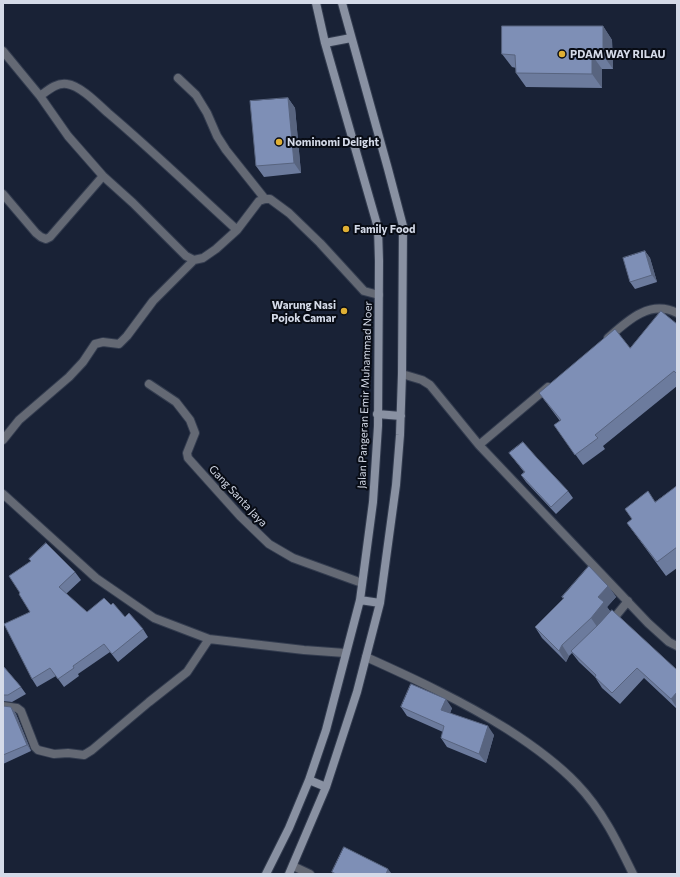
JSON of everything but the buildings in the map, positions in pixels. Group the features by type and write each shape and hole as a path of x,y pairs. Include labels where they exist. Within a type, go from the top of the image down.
{"main road":[{"name":"Jalan Pangeran Emir Muhammad Noer","path":"266,874 289,828 326,730 360,600 373,502 377,414 379,295 378,228 325,43 316,3"},
{"path":"289,874 326,787 357,692 380,603 396,485 401,416 402,226 388,169 342,3"},
{"path":"325,43 351,38"},
{"path":"377,414 401,416"},
{"path":"360,600 380,603"},
{"path":"308,780 326,787"}],"street":[{"path":"3,52 40,96 68,136 103,176 133,203 186,256 194,260"},
{"path":"178,78 196,95 207,113 216,136 265,198 270,199 289,213 320,243 364,291 379,295"},
{"path":"40,96 63,83 69,84 83,92 145,144 237,230"},
{"path":"3,194 36,233 41,238 46,239 50,237 103,176"},
{"path":"3,440 18,420 69,377 83,362 95,344 102,342 119,344 127,336 153,301 194,260 202,258 216,249 237,230 254,207 265,198"},
{"path":"603,342 633,316 652,309 660,308 677,313"},
{"path":"402,374 422,380 430,385 479,445 648,623 669,642 677,646"},
{"path":"479,445 554,382"},
{"name":"Gang Santa Jaya","path":"149,384 176,402 190,420 195,433 187,453 188,458 240,516 268,544 293,558 362,583"},
{"path":"3,494 96,578 154,618 209,639 304,650 345,653"},
{"path":"606,627 628,601"},
{"path":"3,706 17,708 20,711 35,747 38,750 54,754 68,753 84,755 187,672 209,639"},
{"path":"366,657 420,681 476,710 539,750 577,784 603,818 613,833 633,874"},
{"path":"293,866 310,874"}],"place":[{"name":"PDAM WAY RILAU","path":"562,54"},
{"name":"Nominomi Delight","path":"279,142"},
{"name":"Family Food","path":"346,229"},
{"name":"Warung Nasi Pojok Camar","path":"344,311"}]}
